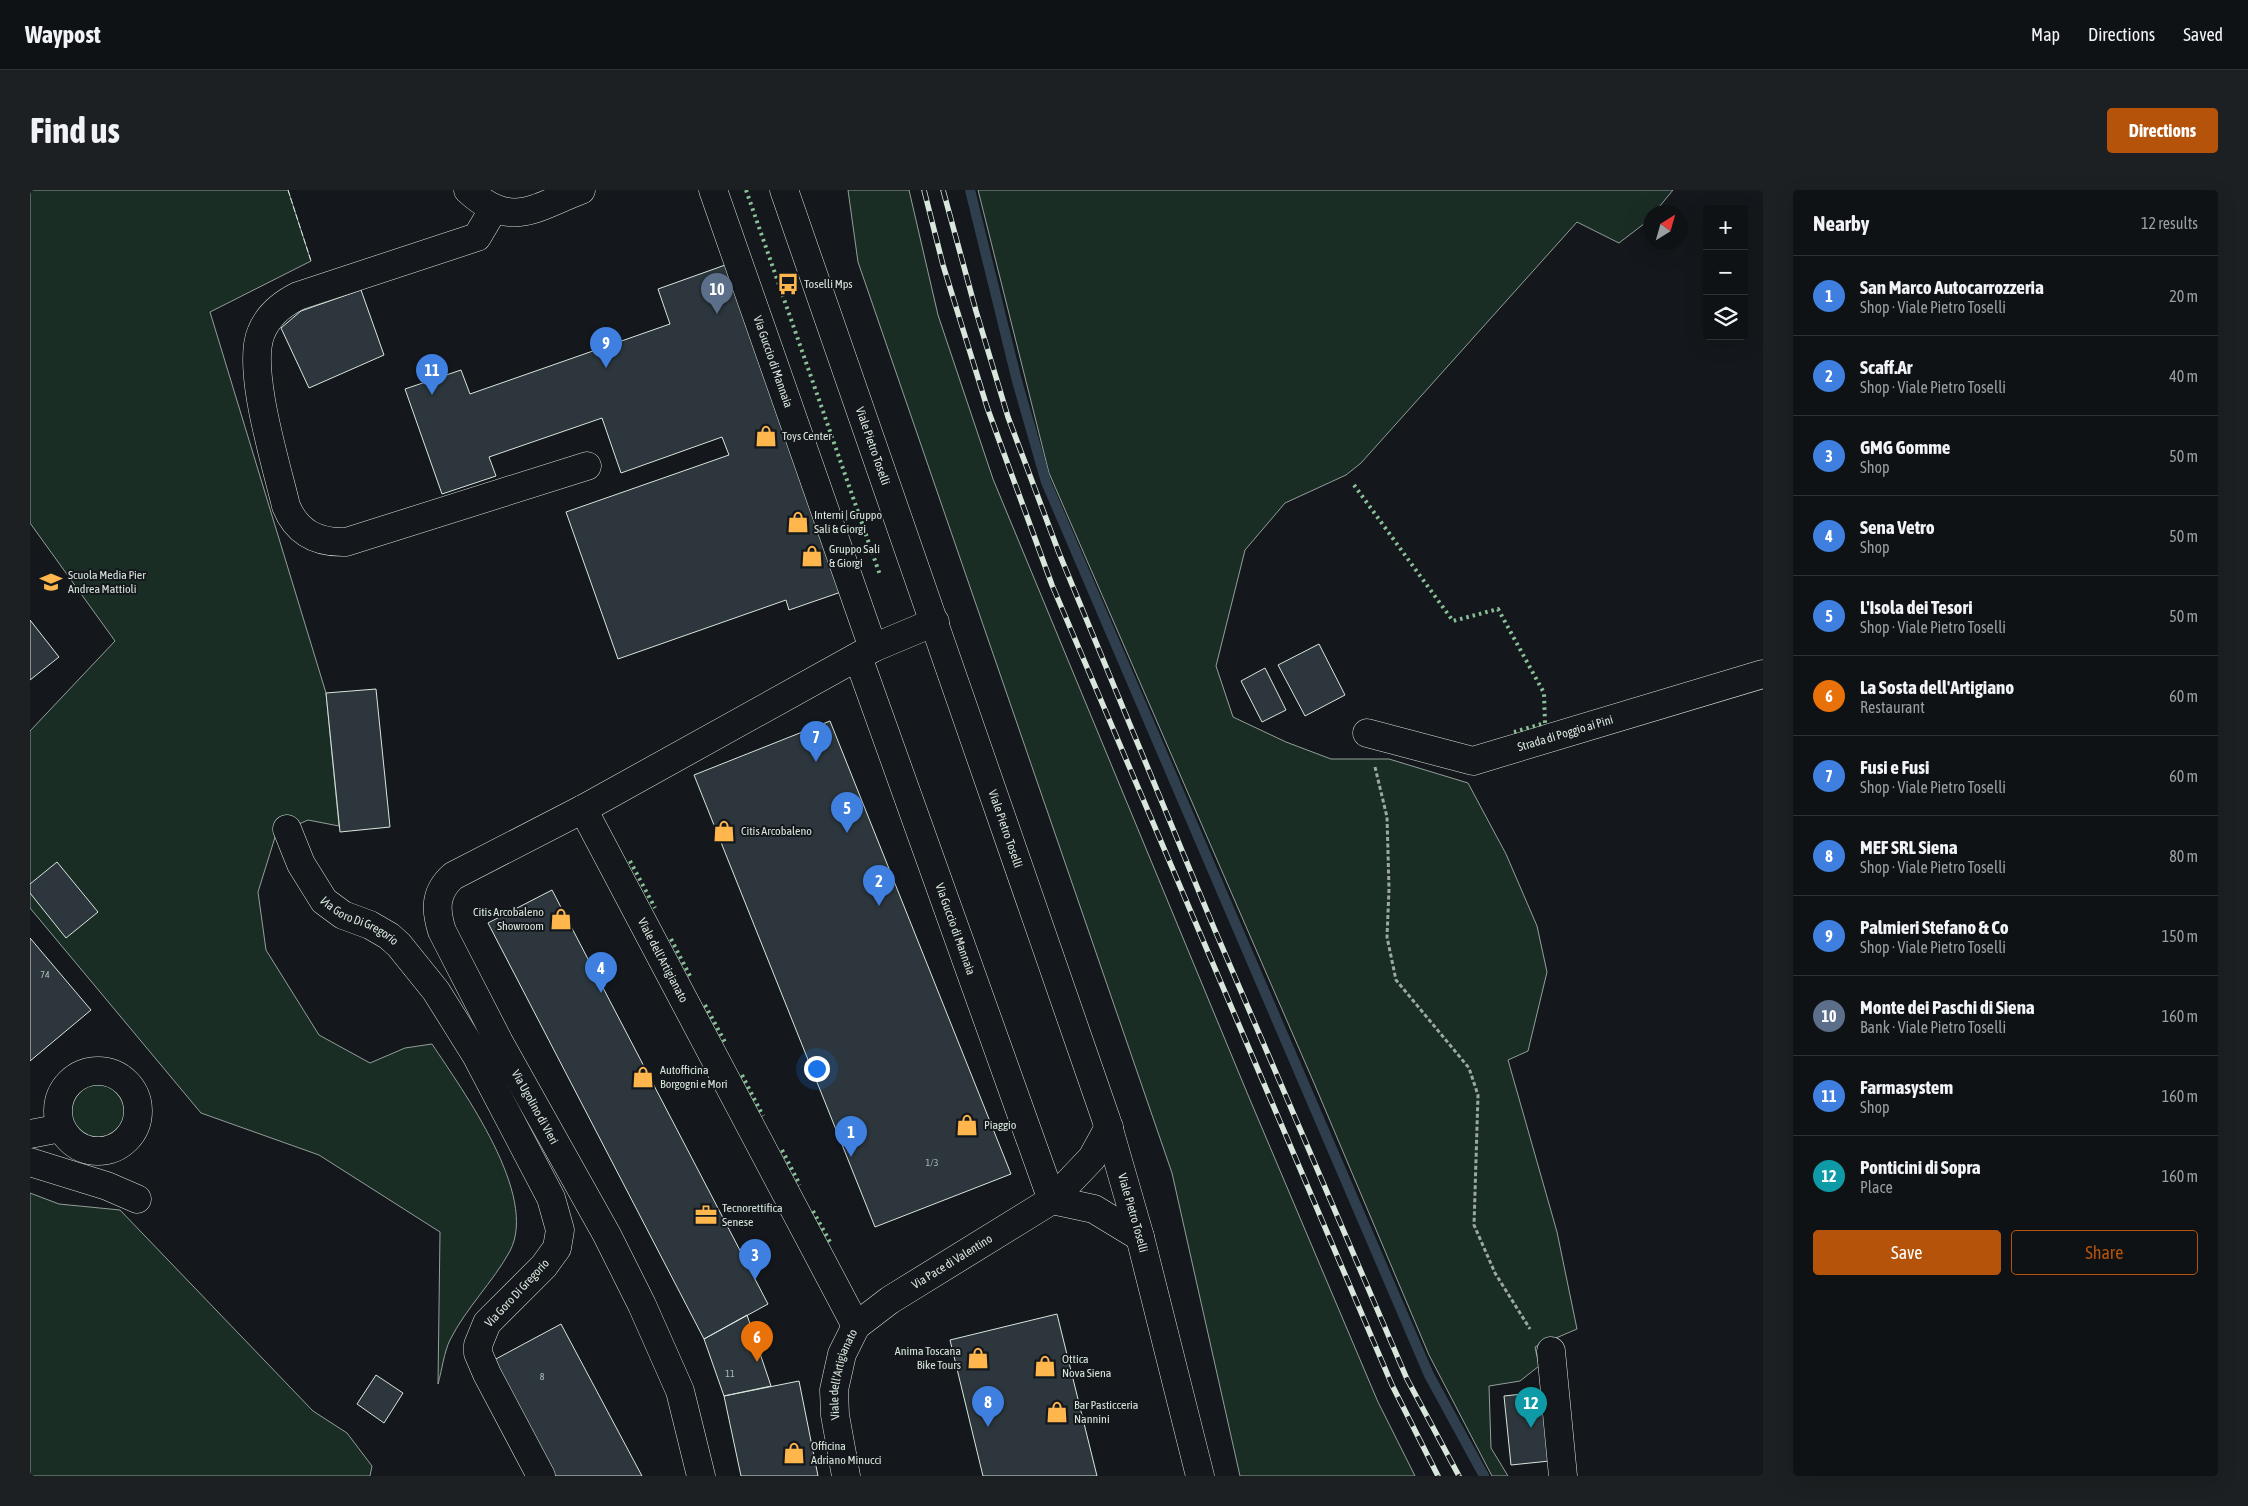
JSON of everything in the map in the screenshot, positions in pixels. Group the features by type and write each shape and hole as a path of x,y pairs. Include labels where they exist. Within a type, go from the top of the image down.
{"main road":[{"path":"468,190 494,210 510,214 525,211 581,190"},
{"name":"Via Guccio di Mannaia","path":"713,190 865,653 1052,1200"},
{"name":"Viale Pietro Toselli","path":"784,190 935,622 1108,1128 1140,1237 1200,1476"},
{"path":"494,210 476,237 298,296 281,306 268,321 258,344 259,383 286,506 294,523 310,535 330,543 346,542 587,466"},
{"path":"583,809 865,653 935,622"},
{"name":"Strada di Poggio ai Pini","path":"1367,732 1473,761 1763,674"},
{"name":"Via Ugolino di Vieri","path":"583,809 452,876 438,894 437,915 442,931 499,1042 607,1235 660,1341 680,1391 701,1476"},
{"name":"Viale dell'Artigianato","path":"583,809 856,1326 842,1354 834,1390 835,1415 846,1476"},
{"name":"Via Goro Di Gregorio","path":"287,829 301,864 324,901 342,915 380,929 399,944 446,1005 476,1055 551,1198 559,1220 560,1239 557,1248 544,1266 487,1323 482,1330 478,1345 487,1374 541,1476"},
{"path":"476,1055 499,1042"},
{"path":"30,1134 61,1128"},
{"name":"Via Pace di Valentino","path":"856,1326 890,1300 1052,1200 1092,1158 1108,1128"},
{"path":"30,1162 107,1186 137,1199"},
{"path":"1052,1200 1094,1208 1140,1237"},
{"path":"1551,1351 1563,1476"}],"path":[{"path":"1367,732 1387,817 1390,889 1386,936 1396,980 1469,1068 1478,1095 1474,1225 1495,1273 1525,1323 1551,1351"}],"green space":[{"path":"30,190 288,190 311,261 210,312 326,693 339,826 308,820 276,834 258,892 266,950 319,1035 370,1063 405,1048 432,1044 478,1115 506,1173 514,1202 516,1228 510,1251 456,1328 448,1345 438,1384 440,1232 319,1155 201,1113 30,908 30,731 115,641 30,523"},
{"path":"848,190 909,190 938,315 993,479 1248,1095 1378,1402 1415,1476 1240,1476 1172,1173 858,262"},
{"path":"978,190 1673,190 1661,205 1643,205 1643,225 1619,243 1577,222 1361,463 1346,475 1285,503 1245,550 1216,666 1233,717 1286,742 1331,759 1389,759 1468,783 1506,854 1537,926 1547,972 1528,1051 1508,1060 1557,1232 1577,1329 1535,1347 1539,1366 1520,1381 1489,1386 1491,1448 1508,1476 1492,1476 1429,1355 1314,1083 1049,473"},
{"path":"99,1083 110,1085 119,1091 125,1100 127,1111 125,1122 119,1131 110,1137 99,1139 88,1137 79,1131 73,1122 71,1111 73,1100 79,1091 88,1085"},
{"path":"30,1193 59,1204 120,1210 313,1411 347,1433 372,1466 370,1476 30,1476"}],"building":[{"path":"728,264 844,591 789,610 786,600 618,659 566,512 729,455 722,437 621,473 602,418 489,457 496,476 442,494 405,389 461,370 470,394 670,324 658,289"},
{"path":"361,290 384,355 309,388 281,328 301,311"},
{"path":"30,620 59,657 30,680"},
{"path":"1319,644 1345,695 1305,716 1278,665"},
{"path":"1265,668 1286,710 1262,722 1241,681"},
{"path":"376,689 390,827 340,832 326,693"},
{"path":"830,721 1011,1174 875,1227 694,775"},
{"path":"57,862 98,912 66,938 30,893 30,884"},
{"path":"552,890 768,1304 704,1339 488,923"},
{"path":"30,938 91,1010 30,1061"},
{"path":"1057,1314 1097,1476 983,1476 950,1340"},
{"path":"747,1315 771,1386 724,1396 704,1339"},
{"path":"561,1324 642,1476 555,1476 494,1360"},
{"path":"376,1375 403,1393 384,1423 357,1404"},
{"path":"799,1381 818,1476 741,1476 724,1396"},
{"path":"1552,1391 1559,1460 1511,1465 1504,1396"}],"waterway":[{"path":"970,190 1017,381 1046,482 1429,1375 1484,1476"}],"railway":[{"path":"924,190 943,265 987,407 1052,585 1392,1385 1438,1476"},
{"path":"943,190 976,311 1008,417 1059,553 1214,928 1407,1379 1459,1476"}],"hedge":[{"path":"746,190 880,575"},
{"path":"1354,485 1453,621 1498,609 1544,693 1545,723 1514,732"},
{"path":"630,861 655,908"},
{"path":"671,939 691,978"},
{"path":"705,1005 726,1044"},
{"path":"742,1075 763,1116"},
{"path":"782,1150 800,1185"},
{"path":"813,1211 830,1242"}],"fence":[{"path":"288,190 311,261"}],"place":[{"name":"Toselli Mps","path":"788,284"},
{"name":"Monte dei Paschi di Siena","path":"717,314"},
{"name":"Palmieri Stefano & Co","path":"606,368"},
{"name":"Farmasystem","path":"432,395"},
{"name":"Toys Center","path":"766,436"},
{"name":"Interni | Gruppo Sali & Giorgi","path":"798,522"},
{"name":"Gruppo Sali & Giorgi","path":"812,556"},
{"name":"Scuola Media Pier Andrea Mattioli","path":"51,582"},
{"name":"Fusi e Fusi","path":"816,762"},
{"name":"Citis Arcobaleno","path":"724,831"},
{"name":"L'Isola dei Tesori","path":"847,833"},
{"name":"Scaff.Ar","path":"879,906"},
{"name":"Citis Arcobaleno Showroom","path":"561,919"},
{"name":"Sena Vetro","path":"601,993"},
{"name":"Autofficina Borgogni e Mori","path":"643,1077"},
{"name":"Piaggio","path":"967,1125"},
{"name":"San Marco Autocarrozzeria","path":"851,1157"},
{"name":"Tecnorettifica Senese","path":"706,1215"},
{"name":"GMG Gomme","path":"755,1280"},
{"name":"Anima Toscana Bike Tours","path":"978,1358"},
{"name":"La Sosta dell'Artigiano","path":"757,1362"},
{"name":"Ottica Nova Siena","path":"1045,1366"},
{"name":"Bar Pasticceria Nannini","path":"1057,1412"},
{"name":"MEF SRL Siena","path":"988,1427"},
{"name":"Ponticini di Sopra","path":"1531,1428"},
{"name":"Officina Adriano Minucci","path":"794,1453"}]}
